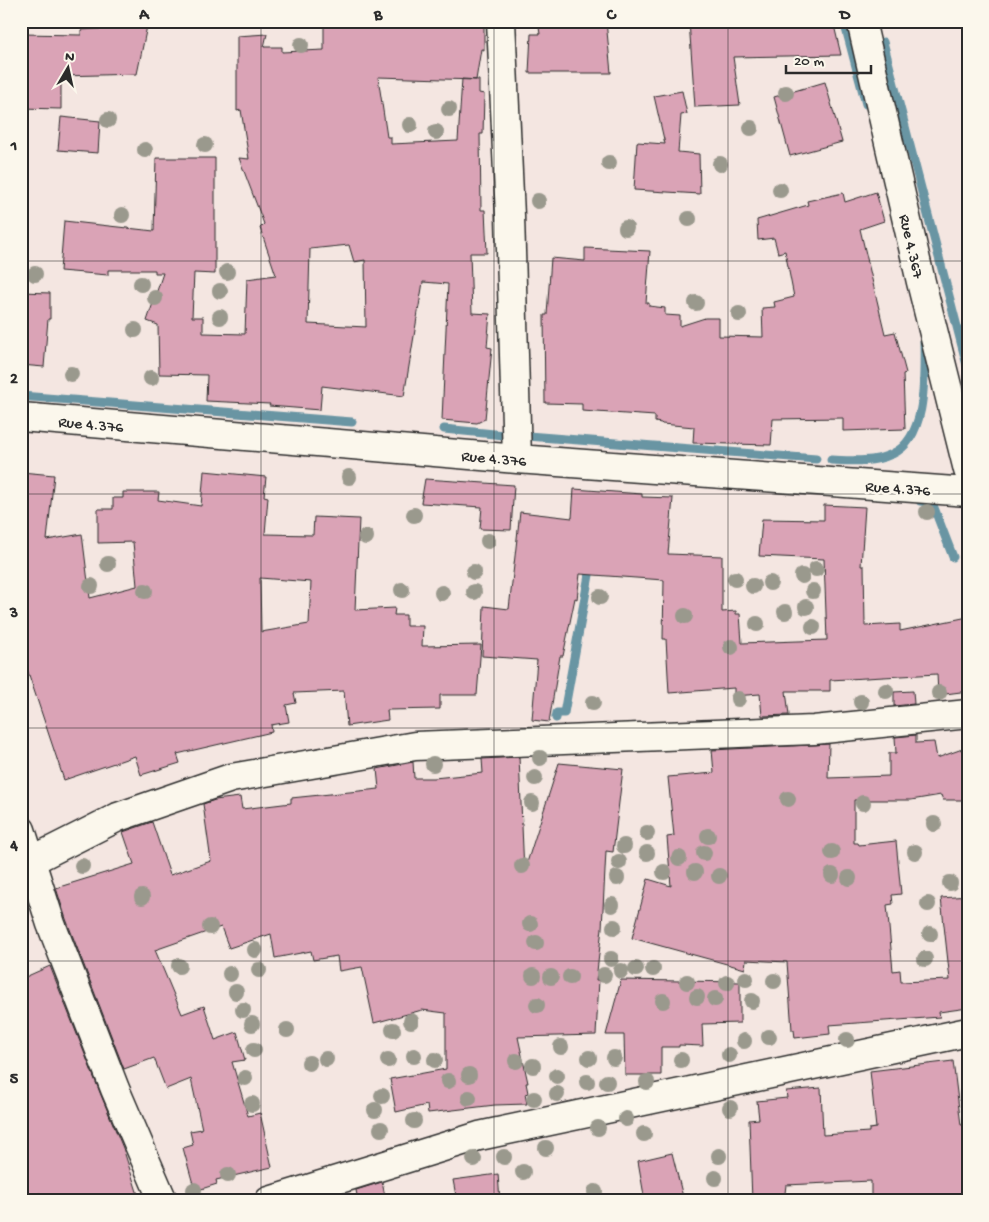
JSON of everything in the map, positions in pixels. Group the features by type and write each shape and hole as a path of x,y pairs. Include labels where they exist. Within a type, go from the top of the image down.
{"street":[{"path":"501,21 511,226 517,460"},
{"name":"Rue 4.367","path":"861,21 921,282 968,470"},
{"name":"Rue 4.376","path":"21,417 517,460 968,492"},
{"path":"26,864 118,817 231,778 415,746 814,730 968,714"},
{"path":"21,830 26,864 115,1089 163,1201"},
{"path":"269,1201 480,1136 968,1032"}],"building":[{"path":"324,21 484,21 484,50 481,49 476,80 479,80 479,93 484,94 483,134 480,134 481,210 485,210 487,253 470,253 472,313 490,314 487,347 492,348 485,419 477,423 442,420 448,284 423,282 404,396 322,386 320,410 269,406 270,404 206,401 207,375 159,374 158,325 147,321 163,273 155,273 155,270 108,270 108,275 60,271 64,221 154,231 156,158 215,158 215,274 194,273 192,317 203,317 203,333 245,334 247,279 276,275 260,228 264,224 239,158 249,159 241,110 237,111 237,36 267,34 264,47 282,47 282,52 324,50","holes":["378,77 462,80 458,141 391,144 391,137 387,137","349,245 354,262 365,260 366,327 308,324 310,249"]},
{"path":"538,21 606,21 611,73 529,73 531,34 540,34"},
{"path":"689,21 833,21 841,55 733,57 740,105 695,107"},
{"path":"147,26 137,74 61,76 61,109 21,108 21,34 81,35 81,30"},
{"path":"825,82 842,142 790,156 774,97"},
{"path":"682,91 687,114 681,115 678,152 699,154 700,194 634,190 637,142 665,144 654,96"},
{"path":"61,117 100,121 98,153 58,150"},
{"path":"876,192 884,221 860,229 885,334 895,332 906,373 903,374 905,429 843,431 843,418 773,419 771,445 693,443 694,427 662,424 655,422 655,416 582,411 582,404 545,403 544,315 547,315 551,258 585,261 585,248 650,251 646,303 649,303 649,306 665,308 665,315 680,316 680,326 705,318 719,318 719,336 763,337 762,308 775,307 774,302 794,297 785,251 778,253 774,238 758,240 757,220 808,205 807,201 843,193 845,202"},
{"path":"21,292 50,293 50,319 48,319 44,367 21,365"},
{"path":"204,471 266,477 264,496 268,497 265,534 313,535 314,517 359,519 355,610 395,608 394,615 406,615 406,626 423,626 422,646 481,645 477,695 440,695 440,709 387,710 388,720 347,726 344,691 294,693 296,703 286,705 289,722 271,725 272,732 177,754 180,763 141,775 135,756 64,780 27,669 21,670 21,472 54,475 47,540 82,534 90,598 137,586 133,542 98,543 98,509 113,509 113,498 123,498 123,492 159,492 158,500 201,506","holes":["260,578 311,582 309,624 261,632"]},
{"path":"425,479 514,485 511,530 480,529 482,507 421,503"},
{"path":"574,489 642,494 642,497 673,498 668,554 722,556 722,612 736,611 736,614 740,614 742,643 827,640 824,559 759,556 762,519 824,520 824,505 865,507 861,566 864,566 865,626 900,624 900,631 968,617 968,691 938,695 937,674 830,680 830,691 786,691 789,715 762,716 760,694 734,696 734,688 669,693 666,639 663,639 664,580 580,574 577,599 575,598 563,656 560,656 549,722 532,720 537,660 482,656 484,606 509,609 520,512 572,518"},
{"path":"913,691 914,704 894,706 894,692"},
{"path":"916,735 916,743 934,742 937,758 968,747 968,800 943,800 941,795 911,800 854,800 854,843 859,845 896,841 901,894 892,895 893,904 887,905 893,971 900,970 901,982 950,980 941,898 968,896 968,1008 939,1012 940,1017 829,1025 830,1034 795,1038 794,1030 792,1030 787,962 746,960 745,969 632,938 648,879 671,886 667,837 674,836 668,777 714,773 712,750 829,744 828,778 889,776 889,753 896,753 895,737"},
{"path":"519,757 524,872 559,763 623,769 613,852 606,851 602,928 596,980 599,980 596,1035 518,1037 528,1083 526,1083 528,1093 525,1094 527,1104 495,1105 428,1113 427,1105 396,1112 390,1079 446,1069 446,1013 422,1010 374,1023 362,967 339,971 337,956 313,960 311,951 275,958 271,934 229,948 221,927 155,950 182,1014 204,1006 215,1040 237,1032 245,1060 232,1062 248,1116 260,1113 272,1167 216,1180 217,1184 195,1191 183,1148 193,1145 190,1131 202,1129 191,1079 166,1089 154,1058 124,1069 66,919 56,888 134,864 123,832 152,822 170,875 211,861 203,804 215,800 240,797 242,809 291,803 291,798 379,789 377,769 413,762 414,778 434,778 483,773 482,759"},
{"path":"50,966 123,1148 140,1201 42,1201 40,1193 21,1200 21,979"},
{"path":"621,980 740,982 740,1023 702,1024 703,1046 679,1045 679,1047 661,1047 661,1075 625,1075 624,1035 606,1035"},
{"path":"953,1061 961,1125 968,1124 968,1201 871,1201 871,1181 786,1185 784,1201 752,1201 749,1120 759,1119 757,1101 787,1098 786,1091 821,1088 823,1135 869,1132 869,1129 876,1128 870,1071"},
{"path":"672,1153 684,1201 645,1201 638,1161"},
{"path":"498,1174 500,1201 457,1201 453,1180"},
{"path":"382,1182 386,1201 358,1201 356,1190"}],"waterway":[{"path":"844,21 866,104"},
{"path":"877,21 878,25"},
{"path":"883,42 968,369"},
{"path":"831,460 862,461 877,459 892,454 904,446 913,434 922,402 924,337"},
{"path":"21,396 352,422"},
{"path":"444,429 504,435"},
{"path":"528,436 816,459"},
{"path":"920,501 929,502 933,505 953,557"},
{"path":"556,718 557,713 564,713 591,564"},
{"path":"330,1187 338,1191 343,1201"}]}
